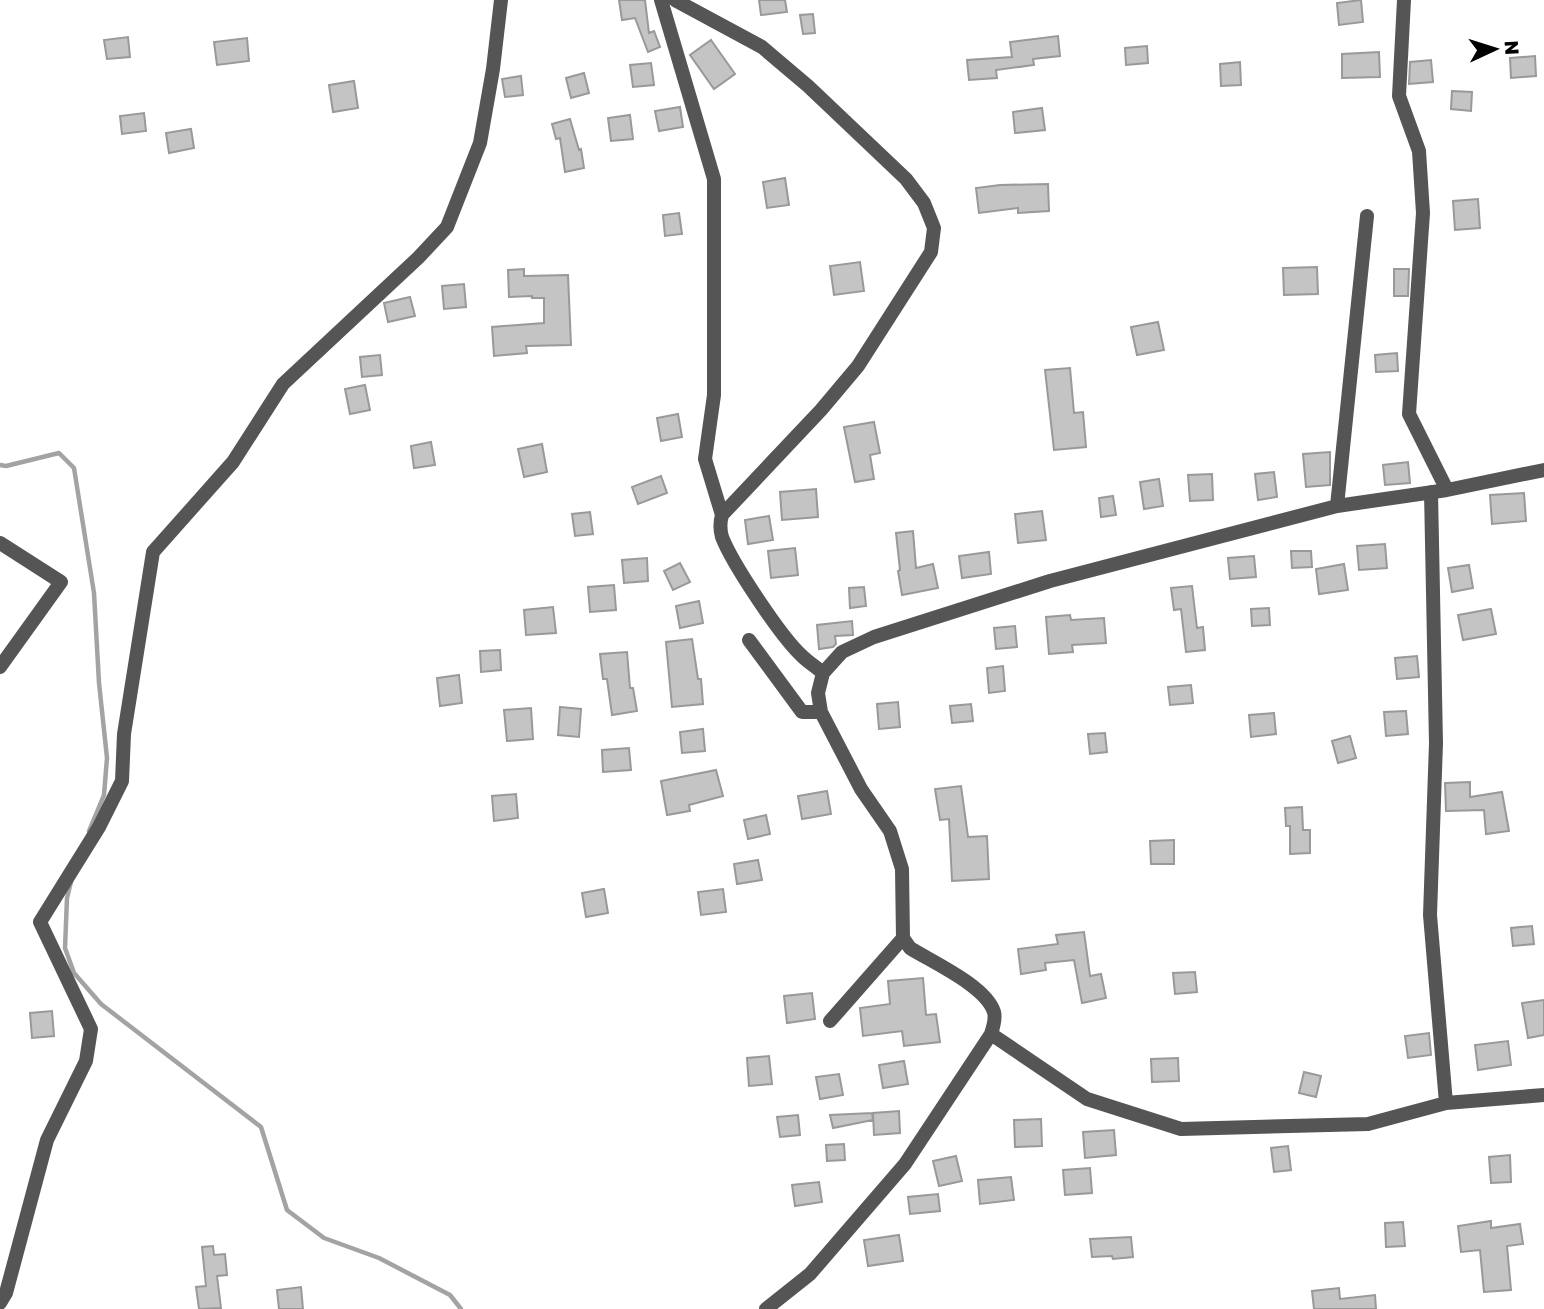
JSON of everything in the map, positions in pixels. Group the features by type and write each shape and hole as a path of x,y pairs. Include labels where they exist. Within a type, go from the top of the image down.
{"street":[{"path":"0,1303 6,1293 47,1140 86,1061 91,1030 40,922 92,839 122,781 124,734 153,552 233,462 283,384 418,258 447,227 480,142 493,69 501,0"},
{"path":"661,0 714,179 714,395 705,459 722,515"},
{"path":"675,0 762,47 808,86 906,179 924,203 934,228 931,252 858,366 821,410 722,515 720,522 722,536 736,564 779,628 800,655 823,673"},
{"path":"1404,0 1399,96 1419,151 1423,213 1409,414 1447,490"},
{"path":"1337,506 1367,216"},
{"path":"766,1309 810,1274 905,1164 991,1034 994,1012 981,993 910,948 903,938 902,869 890,831 861,789 821,712 818,693 823,673 842,652 874,637 1050,581 1337,506 1447,490 1544,470"},
{"path":"1431,492 1436,743 1430,915 1446,1103"},
{"path":"0,543 61,582 0,667"},
{"path":"749,640 802,712 821,712"},
{"path":"830,1021 903,938"},
{"path":"991,1034 1087,1099 1181,1129 1368,1124 1446,1103 1544,1095"}],"building":[{"path":"619,0 645,0 649,33 654,31 660,47 648,52 635,18 622,20"},
{"path":"759,0 785,0 787,12 761,15"},
{"path":"1361,0 1363,22 1339,25 1337,3"},
{"path":"813,14 815,33 803,34 800,15"},
{"path":"1058,36 1060,56 1033,59 1034,65 996,70 997,78 969,80 967,60 1012,57 1010,42"},
{"path":"128,37 130,57 107,59 104,40"},
{"path":"247,38 249,61 217,65 214,42"},
{"path":"711,40 735,74 714,89 690,55"},
{"path":"1147,46 1148,63 1126,65 1125,48"},
{"path":"1379,52 1380,77 1342,78 1342,54"},
{"path":"1535,56 1536,76 1511,78 1510,58"},
{"path":"1431,60 1433,82 1409,84 1410,62"},
{"path":"1240,62 1241,85 1221,86 1220,64"},
{"path":"651,63 654,85 633,87 630,65"},
{"path":"584,73 589,93 571,98 566,78"},
{"path":"521,76 523,95 505,97 502,79"},
{"path":"354,81 358,108 333,112 329,85"},
{"path":"1452,91 1472,92 1471,111 1451,109"},
{"path":"680,107 683,127 659,131 655,111"},
{"path":"1042,108 1045,130 1015,133 1013,112"},
{"path":"144,113 146,131 122,134 120,116"},
{"path":"630,115 633,139 611,141 608,118"},
{"path":"570,119 579,150 581,149 584,168 565,172 560,138 556,139 552,124"},
{"path":"191,129 194,148 169,153 166,133"},
{"path":"785,178 789,205 767,208 763,182"},
{"path":"1048,184 1049,211 1018,213 1018,208 979,213 976,188"},
{"path":"1478,199 1480,228 1455,230 1453,201"},
{"path":"679,213 682,234 665,236 663,215"},
{"path":"860,262 864,291 834,295 830,266"},
{"path":"1317,267 1318,294 1284,295 1283,268"},
{"path":"524,269 524,276 568,275 571,345 526,346 527,353 494,356 492,327 544,323 544,298 509,297 508,270"},
{"path":"1394,269 1409,269 1408,296 1394,296"},
{"path":"464,284 466,307 444,309 442,286"},
{"path":"410,297 415,316 388,322 384,303"},
{"path":"1158,322 1164,350 1137,355 1131,327"},
{"path":"1397,353 1398,371 1376,372 1375,355"},
{"path":"380,355 382,375 362,377 360,357"},
{"path":"1070,368 1074,413 1083,412 1086,447 1054,450 1045,370"},
{"path":"365,385 370,410 350,414 345,389"},
{"path":"678,414 682,437 661,441 657,418"},
{"path":"874,422 880,453 870,455 874,479 855,482 844,427"},
{"path":"431,442 435,465 414,468 411,446"},
{"path":"542,444 547,472 524,477 518,449"},
{"path":"1330,452 1330,485 1306,487 1303,454"},
{"path":"1408,462 1410,483 1385,485 1383,465"},
{"path":"1274,472 1277,497 1258,500 1255,474"},
{"path":"1212,474 1213,500 1190,501 1188,475"},
{"path":"661,476 667,493 638,504 632,487"},
{"path":"1159,479 1163,506 1144,509 1140,482"},
{"path":"816,489 818,517 782,520 780,492"},
{"path":"1524,493 1526,521 1492,524 1490,495"},
{"path":"1113,496 1116,515 1101,517 1099,498"},
{"path":"1042,511 1046,540 1018,543 1015,514"},
{"path":"590,512 593,534 575,536 572,514"},
{"path":"769,516 773,540 748,544 745,520"},
{"path":"913,531 916,568 933,564 938,588 902,595 896,533"},
{"path":"1385,544 1387,568 1359,570 1357,546"},
{"path":"795,548 798,575 771,578 768,551"},
{"path":"1291,551 1311,551 1312,567 1292,568"},
{"path":"989,552 991,574 962,578 959,556"},
{"path":"1254,556 1256,577 1230,579 1228,558"},
{"path":"647,558 648,581 624,583 622,560"},
{"path":"680,563 690,582 673,590 664,571"},
{"path":"1344,564 1348,590 1319,594 1316,569"},
{"path":"1469,565 1473,588 1452,592 1448,568"},
{"path":"614,585 616,610 590,612 588,587"},
{"path":"1192,586 1197,628 1203,627 1205,650 1186,652 1181,609 1174,610 1171,588"},
{"path":"864,587 866,606 850,608 849,588"},
{"path":"699,601 703,623 680,628 676,606"},
{"path":"553,607 556,633 526,635 524,610"},
{"path":"1269,608 1270,625 1252,626 1251,609"},
{"path":"1491,609 1496,634 1463,640 1458,615"},
{"path":"1070,615 1071,620 1104,618 1106,643 1072,645 1073,652 1049,654 1046,617"},
{"path":"852,621 853,635 835,636 836,644 833,647 819,649 817,625"},
{"path":"1015,626 1017,647 996,649 994,628"},
{"path":"692,639 698,679 701,679 703,704 672,707 666,642"},
{"path":"500,650 501,670 481,672 480,651"},
{"path":"627,652 630,688 633,688 637,711 612,715 600,654"},
{"path":"1417,656 1419,677 1397,679 1395,658"},
{"path":"1003,666 1005,691 989,693 987,668"},
{"path":"459,675 462,703 440,706 437,678"},
{"path":"1191,685 1193,703 1170,705 1168,687"},
{"path":"898,702 900,727 879,729 877,704"},
{"path":"971,704 973,721 952,723 950,706"},
{"path":"560,707 581,709 579,737 558,735"},
{"path":"531,708 533,739 507,741 504,710"},
{"path":"1406,711 1408,734 1386,736 1384,712"},
{"path":"1274,713 1276,734 1251,737 1249,715"},
{"path":"703,729 705,751 682,753 680,732"},
{"path":"1105,733 1107,752 1090,754 1088,734"},
{"path":"1350,736 1356,758 1338,763 1332,741"},
{"path":"629,748 631,770 603,772 602,750"},
{"path":"716,770 723,796 689,805 690,811 667,815 661,781"},
{"path":"1470,782 1470,797 1502,792 1509,831 1486,834 1484,810 1446,811 1445,783"},
{"path":"961,786 968,837 987,836 989,879 952,881 949,819 940,820 935,789"},
{"path":"827,791 831,814 802,819 798,796"},
{"path":"516,794 518,818 494,821 492,796"},
{"path":"1302,807 1303,830 1310,830 1310,853 1290,854 1290,826 1286,826 1285,808"},
{"path":"766,815 770,834 748,839 744,820"},
{"path":"1174,840 1174,864 1151,864 1150,841"},
{"path":"758,860 762,880 737,884 734,864"},
{"path":"604,889 608,913 586,917 582,893"},
{"path":"723,889 726,912 701,915 698,892"},
{"path":"1532,926 1534,944 1513,946 1511,928"},
{"path":"1084,932 1090,976 1101,974 1106,998 1082,1003 1074,960 1045,963 1046,970 1021,974 1018,949 1058,944 1056,935"},
{"path":"1195,972 1197,992 1175,994 1173,973"},
{"path":"923,978 926,1015 936,1014 940,1042 904,1046 902,1031 863,1036 860,1008 890,1004 888,981"},
{"path":"812,993 815,1019 787,1023 784,996"},
{"path":"1544,1000 1544,1035 1528,1038 1522,1003"},
{"path":"52,1011 54,1036 32,1038 30,1013"},
{"path":"1429,1033 1431,1055 1408,1058 1405,1036"},
{"path":"1508,1041 1511,1065 1478,1070 1475,1045"},
{"path":"769,1056 772,1084 749,1086 747,1058"},
{"path":"1178,1058 1179,1081 1152,1082 1151,1059"},
{"path":"904,1061 908,1084 883,1088 879,1065"},
{"path":"1304,1072 1321,1076 1316,1097 1299,1093"},
{"path":"839,1074 843,1095 820,1099 816,1077"},
{"path":"899,1111 900,1133 874,1135 873,1113"},
{"path":"872,1113 873,1120 833,1128 830,1115"},
{"path":"798,1115 800,1135 780,1137 777,1117"},
{"path":"1041,1119 1042,1146 1015,1147 1014,1120"},
{"path":"1114,1130 1116,1155 1085,1158 1083,1132"},
{"path":"844,1144 845,1160 827,1161 826,1145"},
{"path":"1288,1146 1291,1170 1274,1172 1271,1148"},
{"path":"1510,1155 1511,1182 1491,1183 1489,1157"},
{"path":"956,1156 962,1181 939,1186 933,1161"},
{"path":"1090,1168 1092,1193 1065,1195 1063,1170"},
{"path":"1011,1177 1014,1200 980,1204 978,1180"},
{"path":"819,1182 822,1202 795,1206 792,1185"},
{"path":"938,1194 940,1211 910,1214 908,1197"},
{"path":"1491,1221 1491,1228 1520,1224 1523,1244 1507,1246 1511,1290 1484,1292 1480,1250 1461,1252 1458,1226"},
{"path":"1403,1222 1405,1246 1386,1247 1385,1223"},
{"path":"899,1235 903,1261 868,1266 864,1240"},
{"path":"1131,1237 1133,1257 1092,1257 1090,1239"},
{"path":"213,1246 214,1255 225,1254 227,1275 217,1276 221,1308 199,1309 196,1287 206,1286 202,1247"},
{"path":"301,1287 303,1309 279,1309 277,1290"},
{"path":"1339,1288 1340,1299 1375,1295 1376,1309 1314,1309 1312,1291"}],"waterway":[{"path":"0,465 6,466 59,453 74,468 94,593 107,758 104,795 89,831"},
{"path":"71,882 67,898 65,948 74,973 101,1004 261,1127 287,1210 324,1238 379,1258 450,1295 461,1309"}]}
